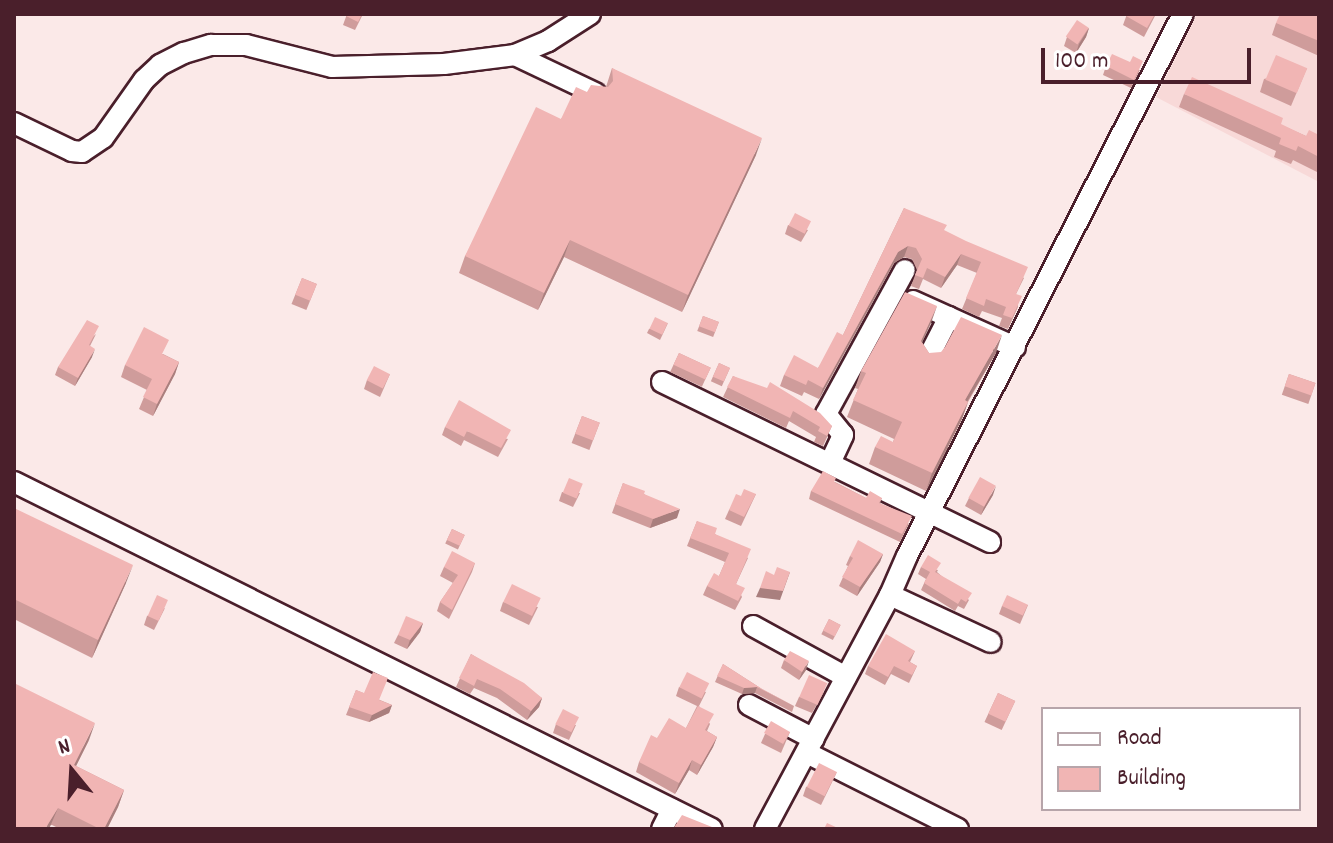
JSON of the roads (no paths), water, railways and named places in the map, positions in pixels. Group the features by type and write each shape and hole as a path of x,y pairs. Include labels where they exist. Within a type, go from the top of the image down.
{"street":[{"path":"14,123 72,151 82,152 103,138 144,80 160,65 184,53 211,45 246,45 332,67 444,64 515,55 548,41 590,14"},
{"path":"765,829 890,595 930,510 1183,14"},
{"path":"515,55 595,93"},
{"path":"830,463 843,435 826,414 905,270"},
{"path":"895,293 1015,347"},
{"path":"928,358 949,317"},
{"path":"662,382 930,510 990,542"},
{"path":"14,482 712,829"},
{"path":"890,595 991,642"},
{"path":"753,626 846,677"},
{"path":"749,705 811,746 958,829"},
{"path":"662,829 672,809"}]}
